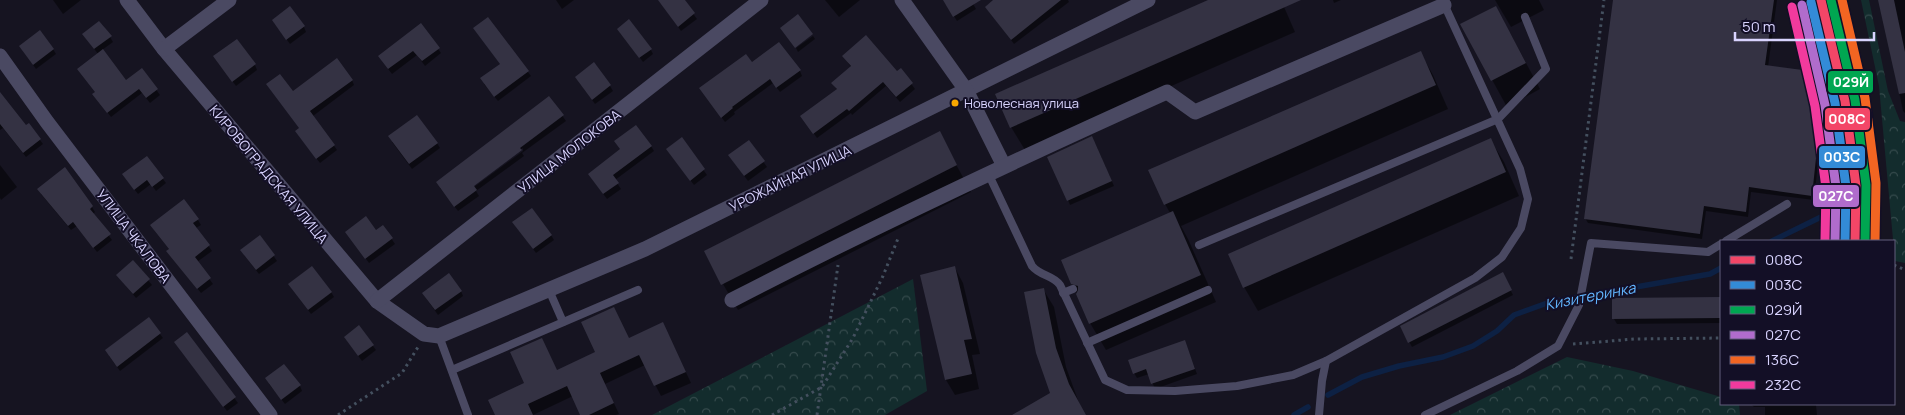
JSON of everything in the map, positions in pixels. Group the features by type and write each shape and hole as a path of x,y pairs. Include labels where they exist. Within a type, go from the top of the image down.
{"street":[{"name":"КИРОВОГРАДСКАЯ УЛИЦА","path":"127,0 164,49 376,302 432,335"},
{"path":"164,49 229,0"},
{"name":"УЛИЦА МОЛОКОВА","path":"376,302 761,0"},
{"path":"902,0 966,90 1004,166"},
{"name":"УРОЖАЙНАЯ УЛИЦА","path":"432,335 548,290 645,249 1148,0"},
{"path":"732,300 908,211 1167,92 1195,112 1443,2"},
{"name":"УЛИЦА ЧКАЛОВА","path":"0,56 47,122 270,415"}],"lane":[{"path":"988,173 1032,266 1036,271 1057,281 1105,380 1127,390 1175,390 1237,386 1293,375 1326,361 1475,278 1502,257 1521,228 1528,199 1520,169 1443,2"},
{"path":"1199,245 1498,119 1546,69 1525,17"},
{"path":"1728,240 1788,204"},
{"path":"1425,415 1517,371 1558,346 1579,305 1591,243 1708,252 1720,245"},
{"path":"1064,293 1073,288"},
{"path":"548,290 563,322"},
{"path":"452,370 638,290"},
{"path":"1087,343 1208,290"},
{"path":"432,335 452,370 468,415"},
{"path":"1319,415 1326,361"}],"path":[{"path":"1571,259 1604,0"},
{"path":"772,415 822,387 853,338 883,276 908,211"},
{"path":"817,415 840,244"},
{"path":"338,415 402,373 432,335"},
{"path":"1558,346 1635,339 1720,338"}],"green space":[{"path":"1861,0 1869,0 1888,91 1900,121 1905,122 1905,263 1895,261 1895,240 1893,240 1879,86"},
{"path":"913,279 927,391 885,415 652,415"},
{"path":"1567,357 1633,371 1720,397 1720,405 1739,405 1740,415 1450,415"}],"building":[{"path":"658,0 685,0 695,13 678,27"},
{"path":"943,0 981,0 953,17"},
{"path":"993,0 1061,0 1011,40 985,7"},
{"path":"1208,0 1301,0 1010,128 995,94"},
{"path":"1613,0 1774,0 1765,65 1825,73 1812,196 1749,187 1746,212 1704,206 1700,234 1584,219"},
{"path":"1878,0 1894,0 1905,52 1905,93 1899,94"},
{"path":"290,6 305,26 286,40 272,20"},
{"path":"1496,6 1526,63 1491,81 1460,24"},
{"path":"798,14 813,34 795,48 780,28"},
{"path":"488,17 529,71 494,97 480,78 500,64 473,28"},
{"path":"629,19 652,49 639,58 617,29"},
{"path":"99,21 112,36 94,49 82,34"},
{"path":"421,23 440,48 422,61 413,51 388,69 378,56"},
{"path":"40,30 54,49 33,65 19,46"},
{"path":"866,35 897,71 901,68 913,83 896,97 883,82 849,111 847,109 813,134 800,116 837,89 831,83 851,66 842,56"},
{"path":"237,39 256,64 232,82 213,56"},
{"path":"779,42 801,70 776,88 770,79 732,107 721,118 699,88 746,54 752,62"},
{"path":"103,49 126,80 142,68 158,89 146,98 139,89 107,113 92,94 95,92 77,69"},
{"path":"1421,51 1436,85 1164,205 1148,170"},
{"path":"337,58 353,80 310,111 335,145 316,159 295,131 299,128 266,84 280,74 293,91"},
{"path":"594,62 611,85 592,100 575,77"},
{"path":"0,92 26,125 29,123 41,139 23,153 0,124"},
{"path":"549,96 564,115 474,186 477,190 454,207 436,182"},
{"path":"417,115 438,143 409,164 388,136"},
{"path":"636,125 652,146 613,175 619,183 603,194 588,174 620,149 614,141"},
{"path":"940,131 957,165 721,285 704,251"},
{"path":"1092,136 1112,181 1067,201 1047,157"},
{"path":"682,137 705,169 690,181 666,149"},
{"path":"1491,138 1506,172 1243,288 1228,254"},
{"path":"749,140 765,161 744,176 728,155"},
{"path":"147,156 164,178 152,187 147,180 134,190 122,174"},
{"path":"65,167 93,206 90,209 111,234 93,248 73,222 68,226 37,189"},
{"path":"184,199 199,219 193,223 210,245 195,257 211,278 197,289 166,251 169,249 150,225"},
{"path":"532,208 552,235 533,249 512,222"},
{"path":"1173,211 1201,275 1089,324 1076,294 1078,286 1071,284 1061,260"},
{"path":"366,216 376,230 383,225 393,238 365,259 345,232"},
{"path":"260,235 275,255 256,270 240,250"},
{"path":"133,260 150,279 133,294 116,275"},
{"path":"312,266 332,292 308,310 288,284"},
{"path":"955,266 972,339 964,340 972,374 945,380 920,275"},
{"path":"1503,272 1512,290 1408,343 1400,326"},
{"path":"449,273 462,291 435,310 422,293"},
{"path":"1044,288 1056,348 1069,384 1086,415 1012,415 1050,393 1036,353 1024,292"},
{"path":"1720,297 1720,318 1612,319 1612,298"},
{"path":"614,307 629,338 663,322 686,372 654,386 639,355 600,373 614,403 589,415 580,415 567,386 528,404 533,415 495,415 488,400 524,383 510,352 542,338 557,370 595,352 581,322"},
{"path":"149,317 161,333 117,367 105,350"},
{"path":"359,325 374,345 358,356 344,337"},
{"path":"187,332 236,397 223,407 174,342"},
{"path":"1185,340 1195,369 1151,384 1146,369 1133,374 1128,360"},
{"path":"284,364 301,385 281,400 265,378"}],"waterway":[{"name":"Кизитеринка","path":"1774,240 1821,217"},
{"name":"Кизитеринка","path":"1328,395 1362,377 1399,366 1443,357 1473,346 1497,331 1514,315 1550,302 1710,274 1720,269"},
{"name":"Кизитеринка","path":"1294,415 1308,407"}],"transit line":[{"name":"008С","path":"1821,0 1845,101 1856,186 1855,240"},
{"name":"029Й","path":"1831,0 1855,100 1866,185 1865,240"},
{"name":"136С","path":"1842,0 1865,98 1876,183 1875,240"},
{"name":"003С","path":"1811,2 1835,103 1846,187 1845,240"},
{"name":"027С","path":"1802,5 1825,105 1836,187 1835,240"},
{"name":"232C","path":"1792,7 1815,106 1826,188 1825,240"}],"place":[{"name":"Новолесная улица","path":"955,103"}]}
